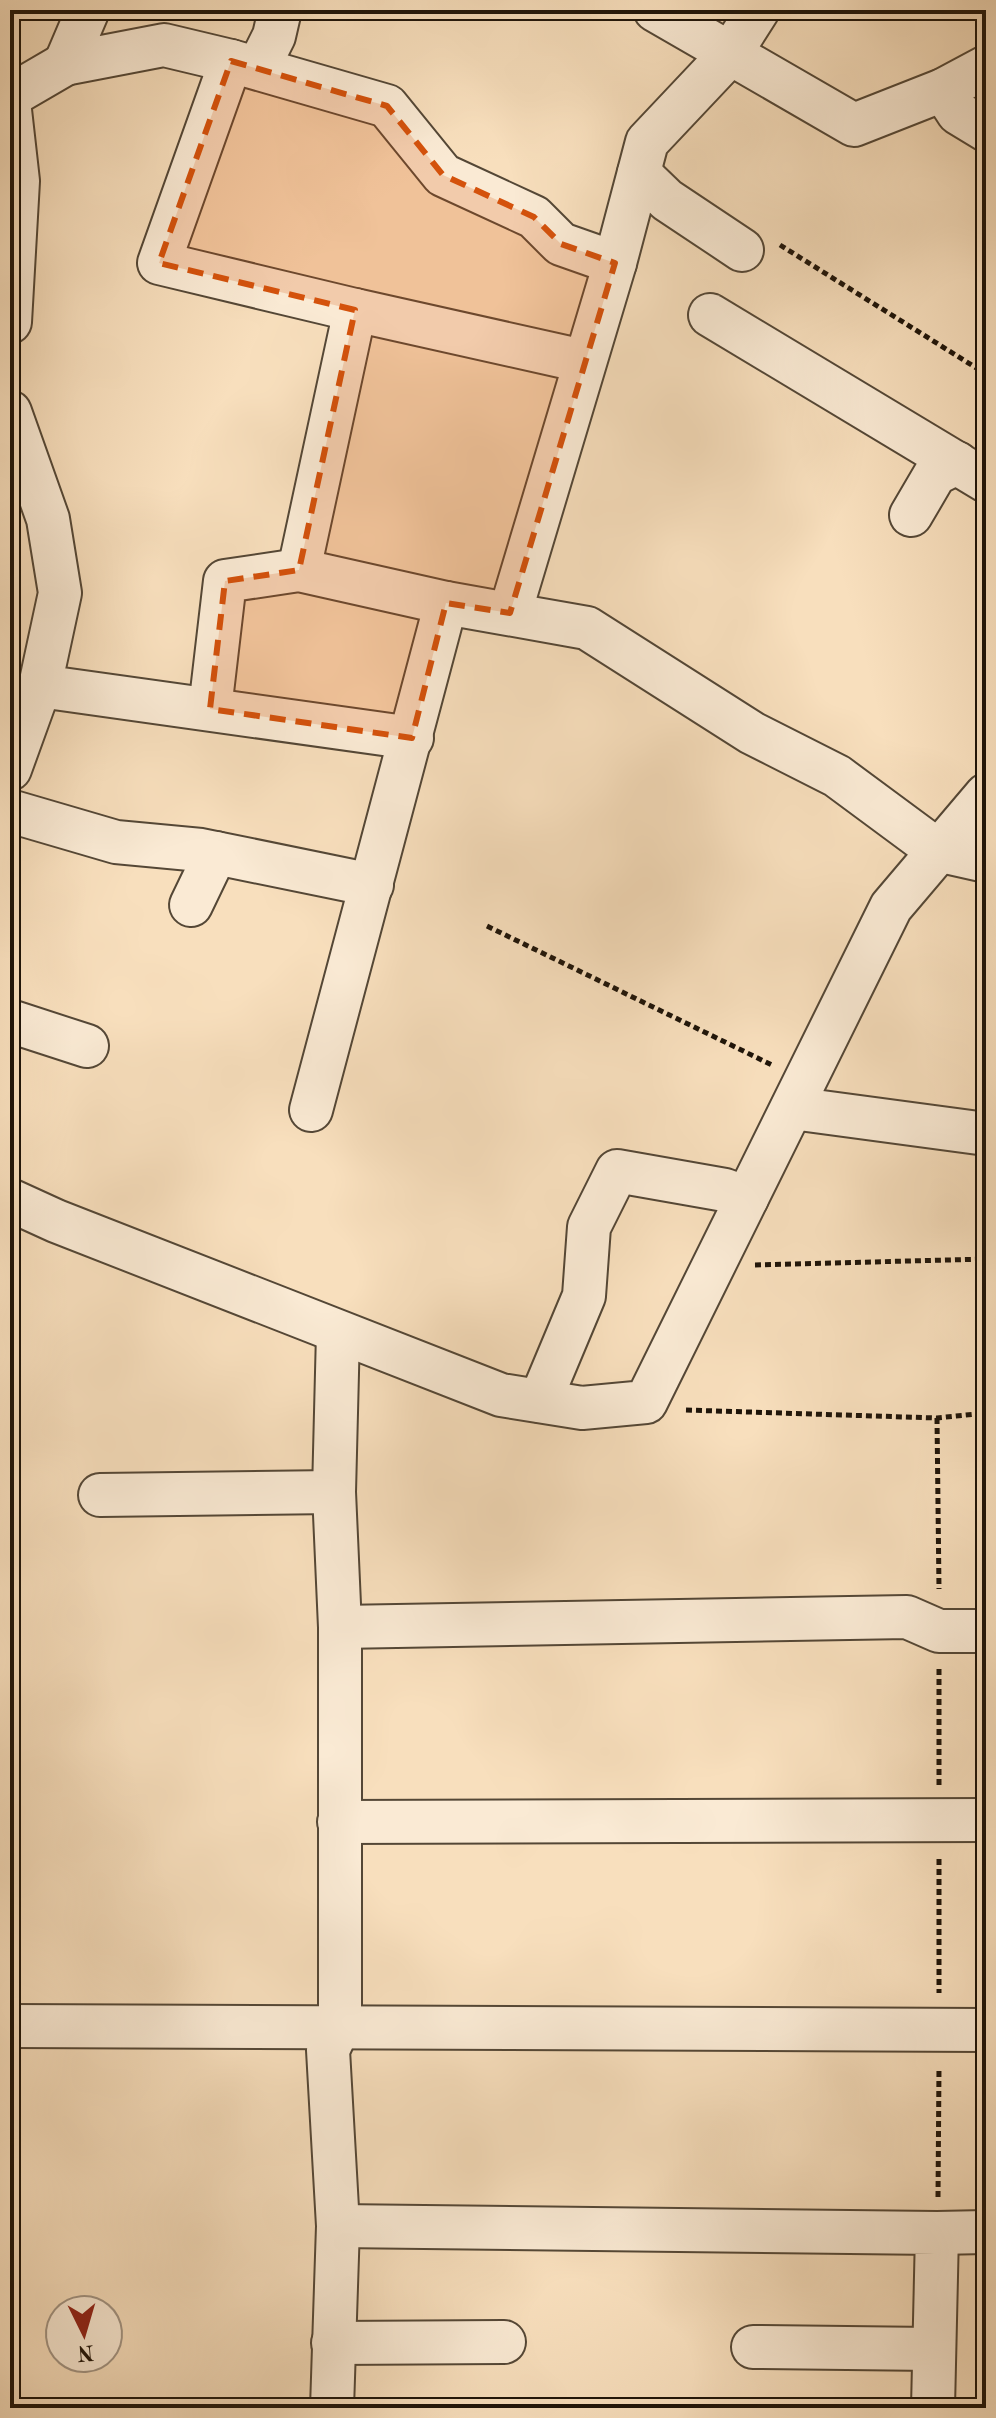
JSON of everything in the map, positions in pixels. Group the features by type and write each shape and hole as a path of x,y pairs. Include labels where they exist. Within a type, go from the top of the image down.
{"street":[{"path":"65,64 88,10"},
{"path":"280,10 274,36 244,64 159,263 583,361"},
{"path":"655,10 854,125 943,90 986,67"},
{"path":"510,613 583,361 615,263 647,142 730,54 758,10"},
{"path":"10,96 65,64 164,45 244,64 387,106 443,175 534,217 561,244 615,263"},
{"path":"943,90 958,113 986,130"},
{"path":"10,110 18,181 10,322"},
{"path":"639,173 667,200 758,245"},
{"path":"299,570 355,310"},
{"path":"710,315 972,472"},
{"path":"10,412 18,458 48,519 60,593 40,686 10,769"},
{"path":"911,515 935,474 972,472"},
{"path":"210,709 225,581 299,570 446,603 587,628 752,733 837,776 937,850 986,861"},
{"path":"311,1110 446,603"},
{"path":"40,686 412,738"},
{"path":"10,1200 338,1333 501,1395 582,1408 646,1402 891,907 986,795"},
{"path":"10,811 116,842 216,853 372,885"},
{"path":"191,905 216,853"},
{"path":"10,1021 87,1046"},
{"path":"799,1095 986,1134"},
{"path":"540,1401 584,1296 589,1227 617,1171 725,1190 747,1198"},
{"path":"332,2408 338,2226 328,2050 340,2024 340,1627 334,1492 338,1333"},
{"path":"100,1495 334,1492"},
{"path":"340,1627 907,1617 939,1631 986,1631"},
{"path":"339,1822 986,1820"},
{"path":"10,2026 340,2024 986,2030"},
{"path":"338,2226 986,2232"},
{"path":"933,2408 937,2233"},
{"path":"333,2343 504,2342"},
{"path":"753,2347 932,2349"}],"path":[{"path":"758,245 986,374"},
{"path":"487,926 799,1095"},
{"path":"714,1266 986,1259"},
{"path":"646,1402 683,1410 937,1418 986,1413"},
{"path":"937,1418 940,2030 937,2233"}],"highlighted area":[{"path":"231,61 387,106 443,175 534,217 561,244 615,263 510,613 446,603 412,738 210,709 225,581 299,570 355,310 159,263"}]}
